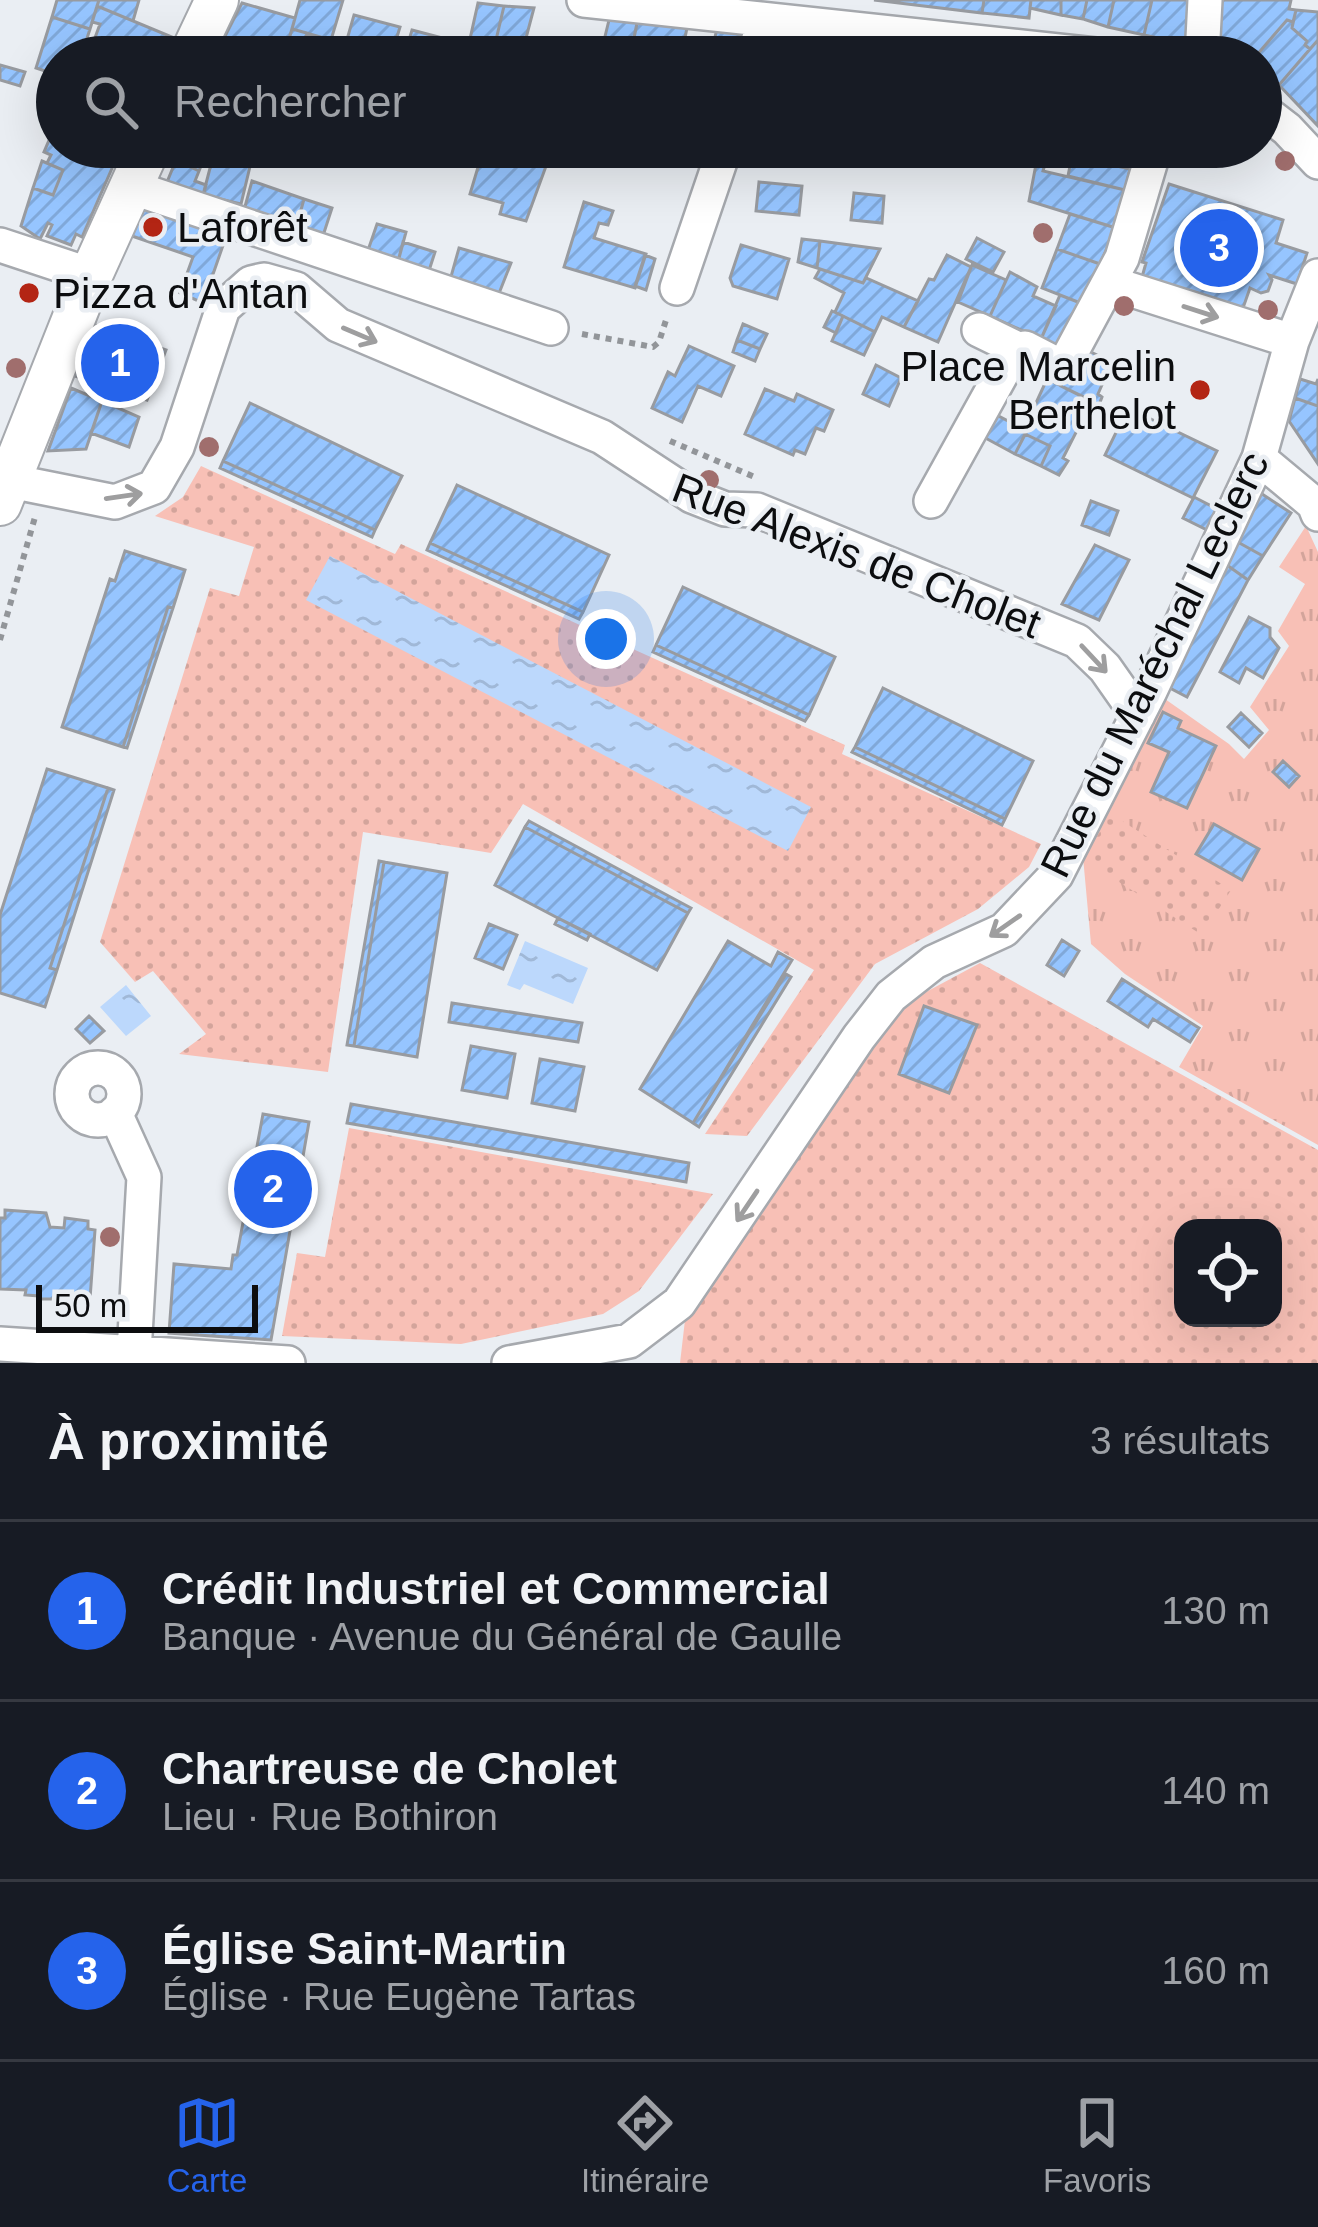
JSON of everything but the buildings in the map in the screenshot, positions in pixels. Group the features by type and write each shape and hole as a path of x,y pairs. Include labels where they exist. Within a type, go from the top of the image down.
{"main road":[{"path":"200,36 217,0"},
{"path":"3,488 140,168"}],"street":[{"path":"584,0 916,36"},
{"path":"1203,36 1205,0"},
{"path":"760,36 765,20"},
{"path":"1282,125 1318,162"},
{"path":"677,288 718,168"},
{"path":"979,330 1056,364 1066,362 1110,283 1148,168"},
{"path":"131,187 551,328"},
{"path":"0,245 92,275"},
{"name":"Rue du Maréchal Leclerc","path":"508,1363 636,1352 679,1303 859,1037 892,996 934,962 1004,931 1056,874 1138,715 1259,458 1292,341 1318,276"},
{"name":"Rue Alexis de Cholet","path":"3,488 39,484 115,502 154,488 177,447 223,308 250,283 280,283 296,289 338,325 602,437 692,496 724,509 757,510 1077,641 1106,668 1138,715"},
{"path":"1110,283 1292,341"},
{"path":"931,501 1018,349"},
{"path":"1259,458 1314,504 1318,514"},
{"path":"115,1113 144,1177 134,1353"},
{"path":"0,1344 288,1363"}],"path":[{"path":"551,328 652,346 658,342 677,288"},
{"path":"667,440 772,484"},
{"path":"0,640 35,514 3,488"}],"green space":[{"path":"201,466 395,554 401,544 845,745 842,754 1041,844 1029,867 978,909 875,964 747,1136 705,1134 814,970 523,804 491,853 363,832 328,1072 179,1054 206,1034 153,971 135,982 100,942 210,588 239,596 254,547 155,516 183,497"},
{"path":"1306,526 1318,552 1318,1145 1179,1067 1203,1026 1125,974 1091,944 1083,857 1165,699 1244,759 1269,730 1250,707 1289,646 1278,631 1305,584 1279,567"},
{"path":"1111,814 1231,890 1202,935 1083,859"},
{"path":"980,963 1318,1150 1318,1363 680,1363 685,1320 870,1041 900,1006"},
{"path":"349,1128 713,1194 639,1291 603,1314 461,1344 282,1336 297,1253 325,1257"}],"water":[{"path":"330,556 811,807 788,851 306,600"},
{"path":"525,941 588,968 573,1004 524,984 520,990 507,985"},
{"path":"126,985 151,1016 126,1036 100,1007"}],"place":[{"name":"Laforêt","path":"153,227"},
{"name":"Église Saint-Martin","path":"1219,248"},
{"name":"Pizza d'Antan","path":"29,293"},
{"name":"Crédit Industriel et Commercial","path":"120,363"},
{"name":"Place Marcelin Berthelot","path":"1200,390"},
{"name":"Chartreuse de Cholet","path":"273,1189"}]}
